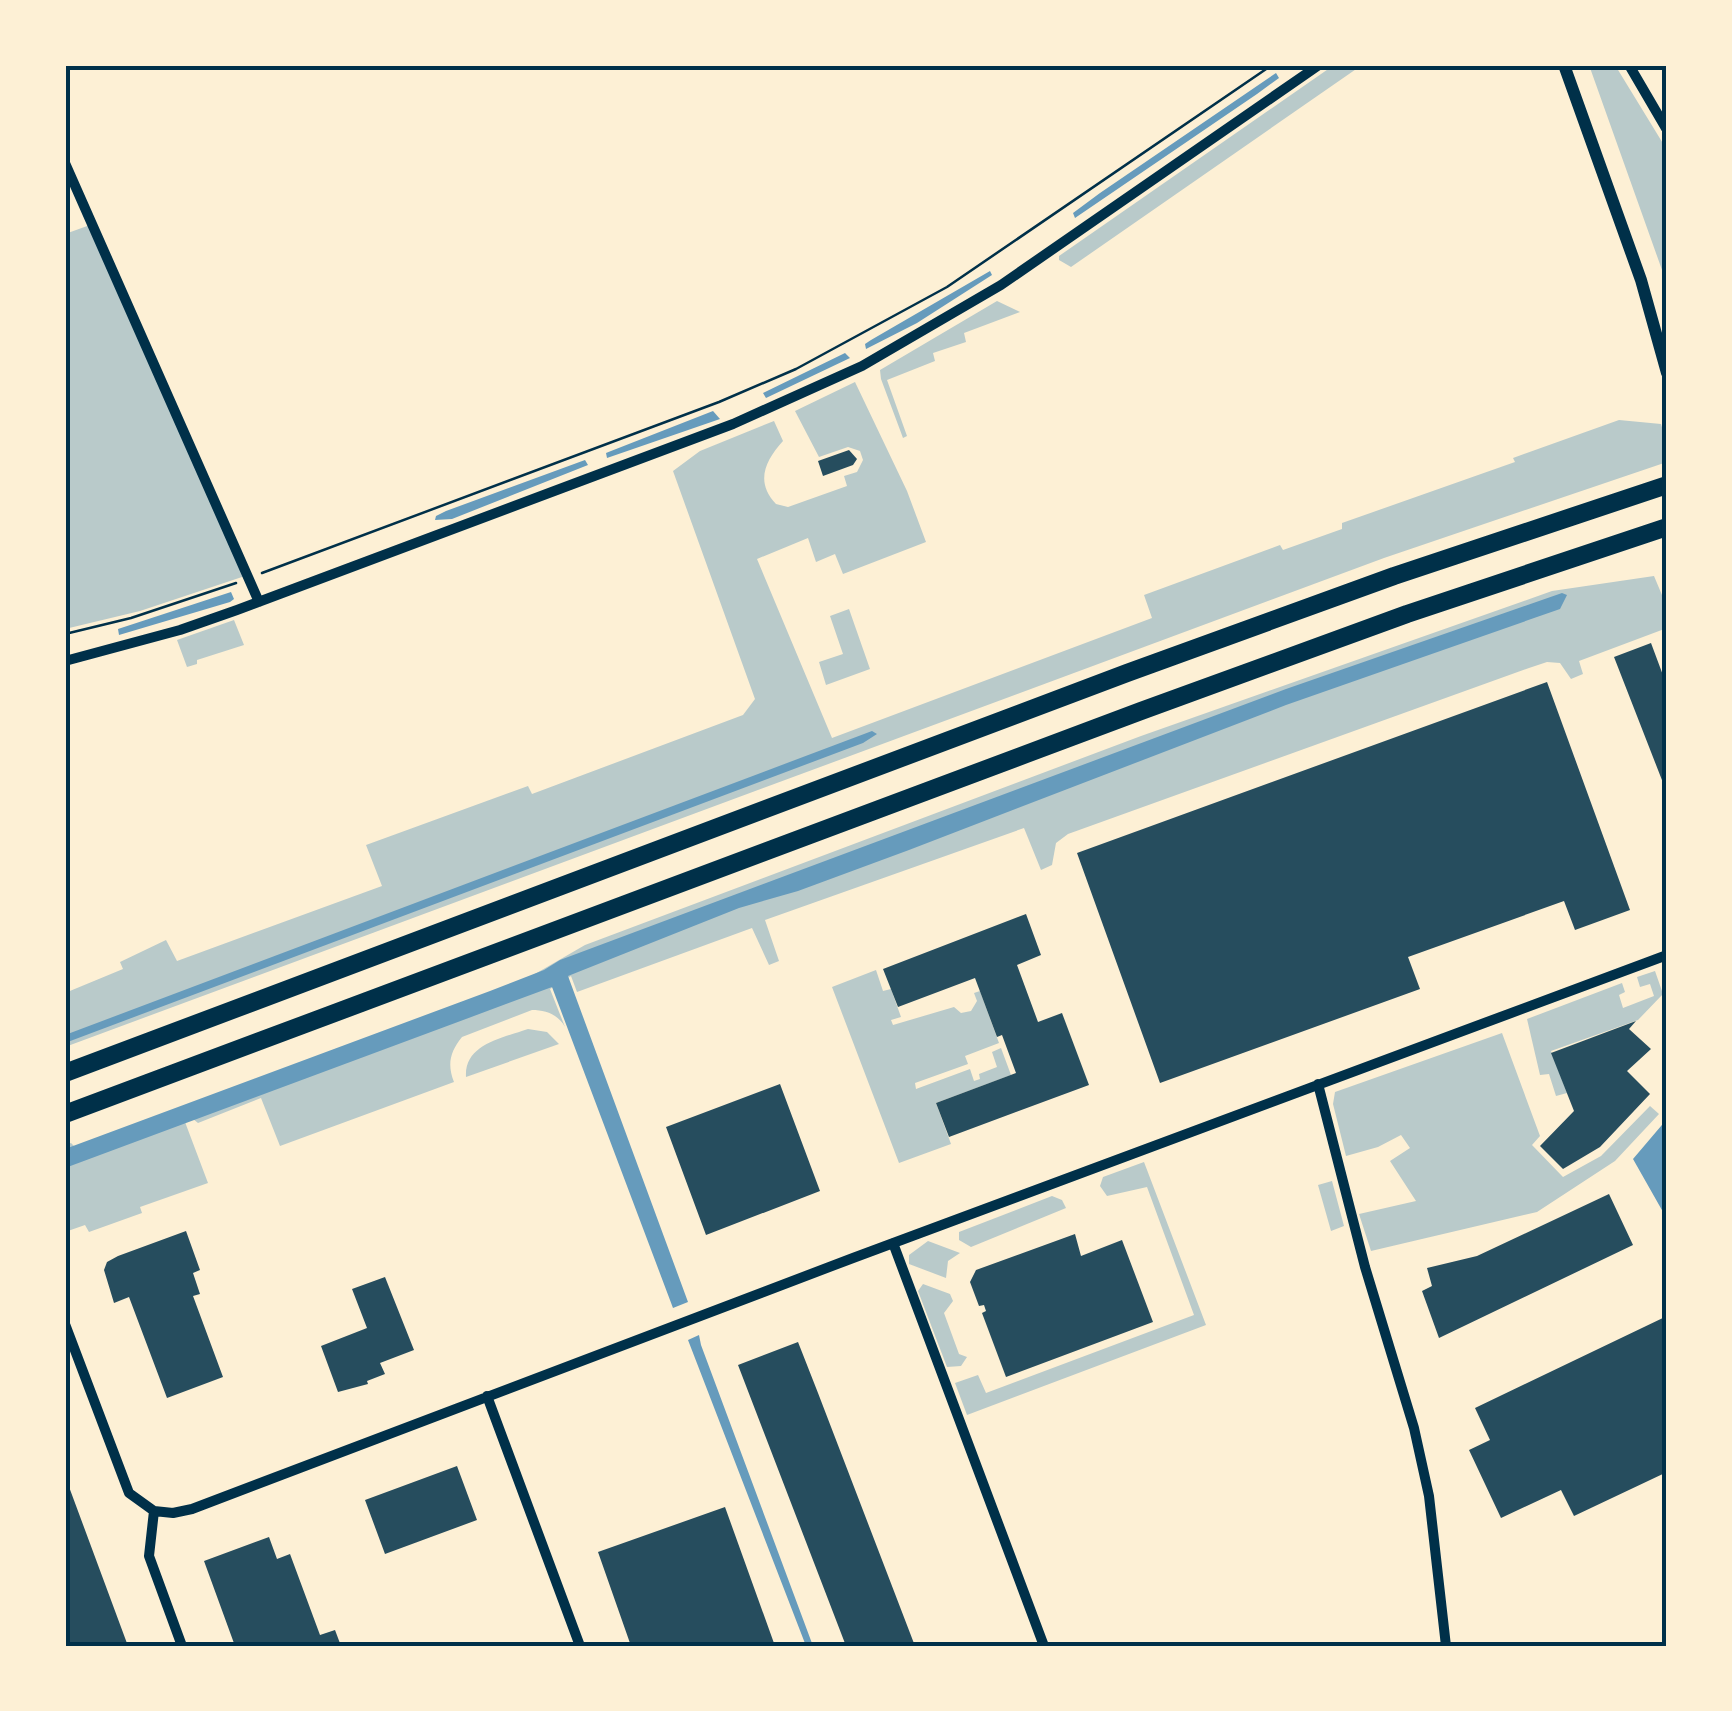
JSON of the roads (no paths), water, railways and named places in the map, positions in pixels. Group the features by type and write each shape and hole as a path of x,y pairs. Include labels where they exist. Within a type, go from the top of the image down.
{"highway":[{"path":"65,1073 1127,673 1394,576 1667,486"},
{"path":"65,1114 1159,704 1407,614 1667,527"}],"street":[{"path":"65,662 180,630 259,602 734,424 862,366 1001,284 1319,65"},
{"path":"1564,65 1637,268 1666,368"},
{"path":"1629,65 1667,130"},
{"path":"65,162 259,602"},
{"path":"65,1324 128,1494 154,1512 192,1509 1667,955"},
{"path":"1318,1084 1365,1267 1414,1428 1431,1512 1446,1646"},
{"path":"893,1243 1044,1646"},
{"path":"487,1396 580,1646"},
{"path":"154,1512 149,1556 182,1646"}],"water":[{"path":"1276,73 1279,78 1257,94 1075,218 1073,213 1100,193"},
{"path":"990,271 992,275 917,323 866,349 865,344 871,340"},
{"path":"845,353 850,358 766,398 763,393"},
{"path":"713,411 720,419 607,458 606,453"},
{"path":"585,460 588,465 452,519 435,520 446,511"},
{"path":"231,592 234,599 230,602 119,635 118,629"},
{"path":"1562,593 1567,595 1560,609 1286,705 909,850 739,908 568,976 688,1302 673,1308 552,987 65,1168 65,1149 1286,689"},
{"path":"872,731 877,734 863,743 65,1043 65,1035"},
{"path":"1667,1119 1667,1219 1633,1159"},
{"path":"699,1335 813,1646 806,1646 688,1340"}]}
